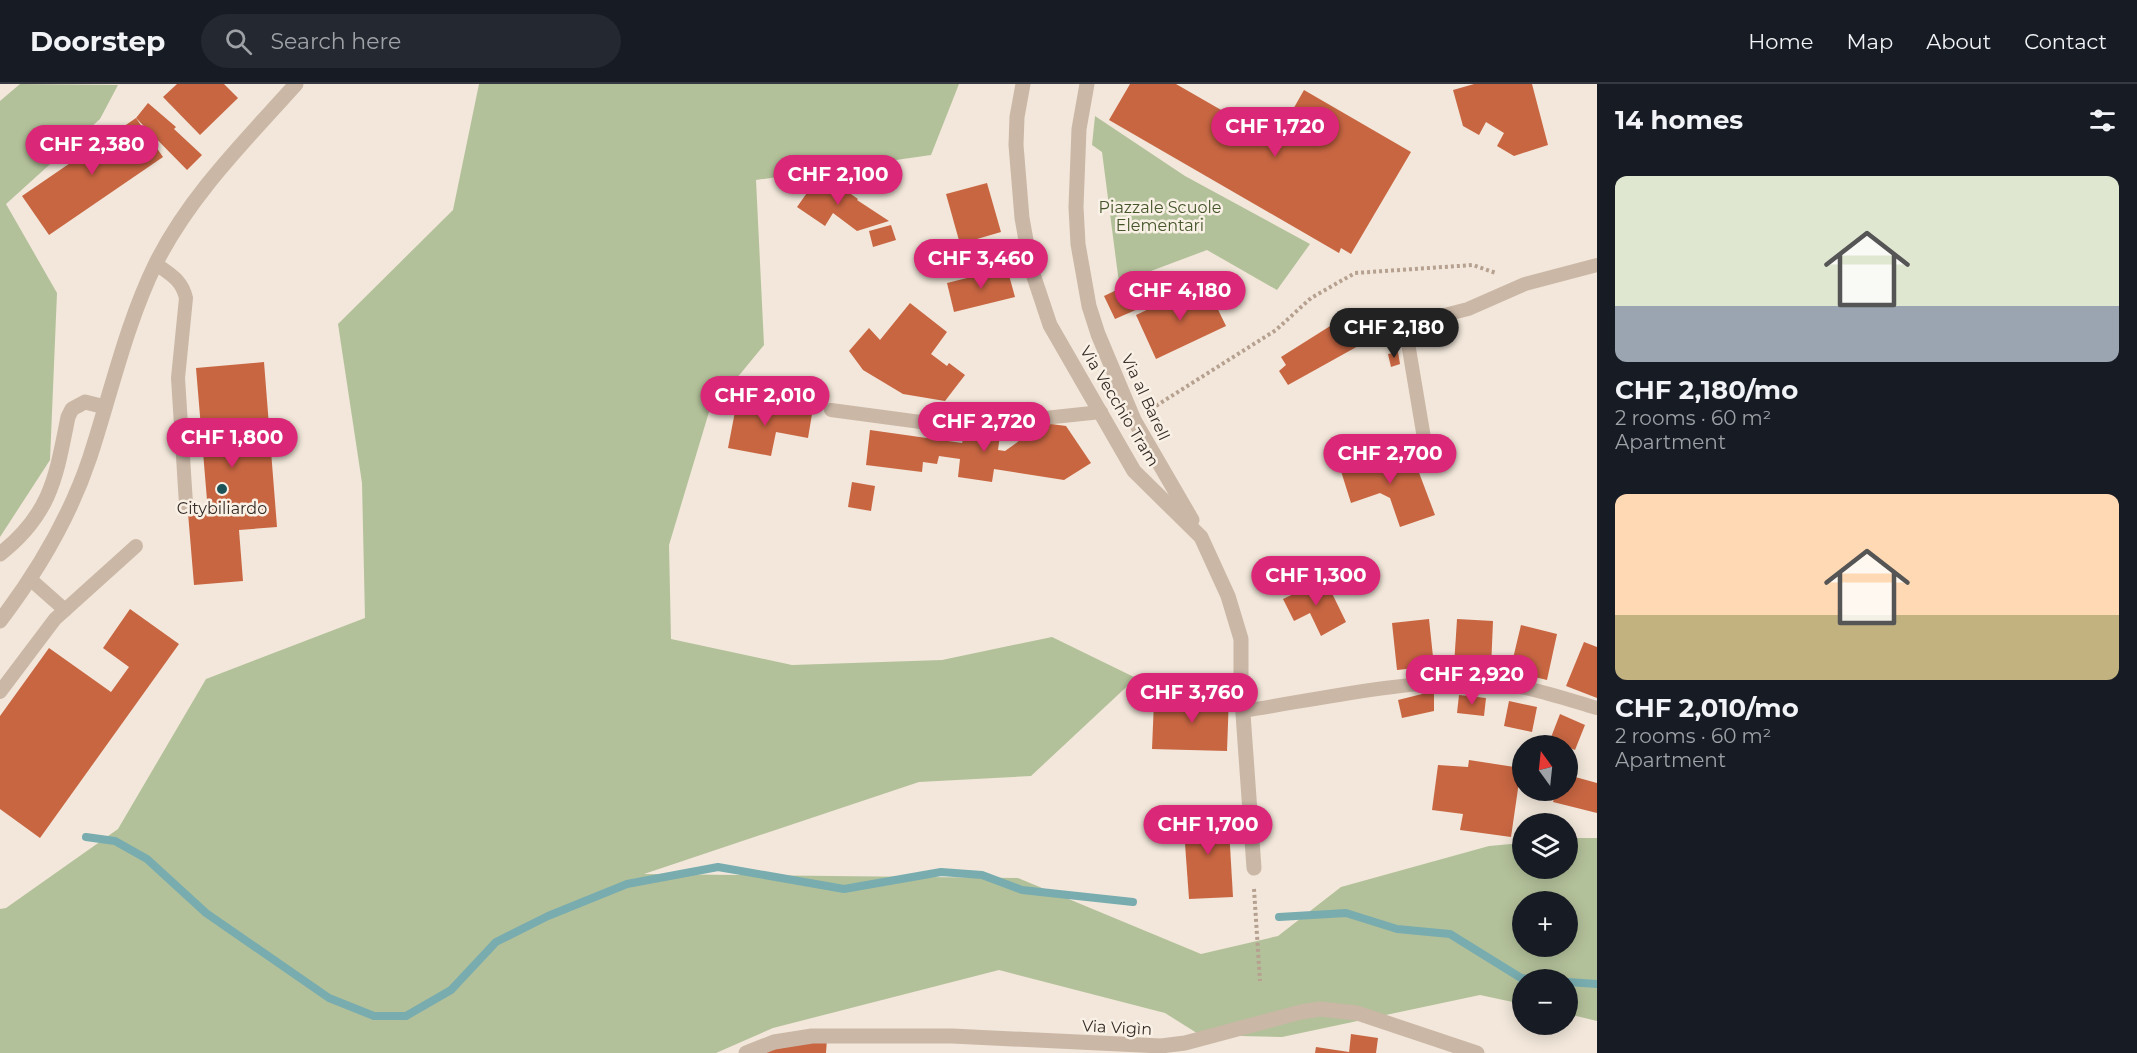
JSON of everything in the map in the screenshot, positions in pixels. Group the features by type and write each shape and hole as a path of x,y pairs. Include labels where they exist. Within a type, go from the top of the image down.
{"street":[{"path":"0,621 30,579 60,529 72,502 89,459 132,322 156,264 201,193 296,84"},
{"name":"Via Vecchio Tram","path":"1023,84 1017,117 1016,145 1022,218 1029,260 1050,325 1134,471 1202,537 1228,596 1241,639 1243,711 1254,868"},
{"name":"Via al Barell","path":"1087,84 1079,129 1076,207 1080,254 1089,306 1098,334 1134,420 1202,537"},
{"path":"0,554 28,528 48,497 56,475 68,417 72,409 85,402 105,407"},
{"name":"Via Vigìn","path":"746,1053 774,1042 812,1036 952,1036 1161,1046 1185,1043 1300,1012 1320,1009 1358,1013 1477,1053"}],"lane":[{"path":"156,264 178,280 186,298 178,378 186,504"},
{"path":"1425,444 1408,343 1409,330 1421,321 1468,309 1525,284 1597,265"},
{"path":"831,410 958,427 1101,412"},
{"path":"0,692 55,619 136,546"},
{"path":"30,579 65,610"},
{"path":"1243,711 1419,684 1482,682 1526,688 1597,708"}],"path":[{"path":"1134,420 1276,330 1311,298 1355,273 1473,265 1525,284"},
{"path":"1254,868 1260,981"}],"green space":[{"path":"20,84 118,85 100,119 6,204 57,293 50,460 0,537 0,101"},
{"path":"479,84 959,84 931,155 756,180 764,345 709,412 669,545 671,639 792,665 942,660 1052,637 1136,678 1031,776 919,782 644,874 1018,878 1201,954 1278,936 1341,887 1489,846 1512,844 1512,879 1578,879 1578,838 1597,838 1597,1021 1578,1016 1578,969 1512,969 1512,1002 1480,995 1282,1037 1200,1035 1165,1013 999,970 773,1028 716,1053 0,1053 0,909 6,908 118,829 206,679 365,618 362,483 338,324 453,210"},
{"name":"Piazzale Scuole Elementari","path":"1095,116 1185,176 1310,244 1277,290 1207,250 1119,283 1102,152 1092,145"}],"building":[{"path":"177,84 224,84 238,98 200,135 163,97"},
{"path":"1130,84 1176,84 1275,141 1304,90 1411,152 1351,254 1341,248 1339,253 1109,120"},
{"path":"1474,84 1532,84 1548,145 1514,156 1497,146 1504,133 1486,122 1479,135 1463,126 1453,90"},
{"path":"148,103 176,127 174,129 202,155 187,170 136,118"},
{"path":"136,118 163,157 49,235 22,196"},
{"path":"821,173 889,221 857,231 833,213 825,226 797,207"},
{"path":"987,183 1001,232 960,244 946,194"},
{"path":"891,225 896,240 873,247 869,231"},
{"path":"1007,268 1015,297 954,312 947,283"},
{"path":"1127,285 1138,309 1115,319 1104,296"},
{"path":"1207,287 1226,326 1156,359 1136,315 1187,291 1190,295"},
{"path":"910,303 947,332 931,354 947,366 949,363 965,375 945,401 903,394 863,370 849,351 869,328 880,340"},
{"path":"1354,311 1357,316 1355,318 1369,340 1288,385 1279,371 1286,365 1281,357"},
{"path":"1398,352 1400,364 1391,367 1388,354"},
{"path":"264,362 277,527 239,530 243,581 194,585 188,513 208,512 196,368"},
{"path":"737,401 812,414 808,438 776,432 771,456 728,448"},
{"path":"1044,423 1066,426 1091,463 1064,480 994,469 992,482 958,477 960,459 939,456 937,464 923,462 922,472 866,465 870,430 962,443 966,430 1000,435 998,450 1005,451"},
{"path":"1392,450 1415,462 1435,515 1400,527 1390,498 1380,493 1351,503 1340,468"},
{"path":"852,482 875,486 871,511 848,507"},
{"path":"1325,579 1346,622 1321,636 1310,613 1294,621 1283,599"},
{"path":"130,609 179,644 40,838 0,809 0,716 49,648 111,692 129,667 103,648"},
{"path":"1429,619 1434,666 1397,670 1392,623"},
{"path":"1457,619 1493,621 1491,668 1454,666"},
{"path":"1521,625 1557,634 1547,680 1510,671"},
{"path":"1584,642 1597,647 1597,698 1566,686"},
{"path":"1434,691 1434,711 1402,718 1398,700"},
{"path":"1180,695 1229,696 1227,751 1152,749 1154,701 1180,702"},
{"path":"1459,695 1486,698 1484,716 1457,713"},
{"path":"1509,701 1537,707 1532,732 1504,726"},
{"path":"1560,714 1585,725 1578,742 1578,735 1552,735"},
{"path":"1469,760 1512,767 1512,801 1516,801 1514,813 1512,813 1511,837 1460,830 1463,814 1432,810 1438,765 1468,767"},
{"path":"1578,778 1597,783 1597,813 1553,802 1578,801"},
{"path":"1228,812 1233,897 1189,899 1183,816"},
{"path":"1351,1034 1378,1038 1376,1053 1349,1053"},
{"path":"827,1039 826,1053 756,1053"},
{"path":"1316,1047 1349,1052 1349,1053 1315,1053"}],"waterway":[{"path":"86,837 115,841 147,859 206,913 329,998 374,1016 406,1016 451,990 496,942 548,916 627,884 718,867 844,889 941,872 982,875 1022,890 1133,902"},
{"path":"1279,917 1346,913 1397,929 1450,934 1512,972"},
{"path":"1578,983 1597,984"}],"place":[{"name":"Citybiliardo","path":"222,489"}]}
